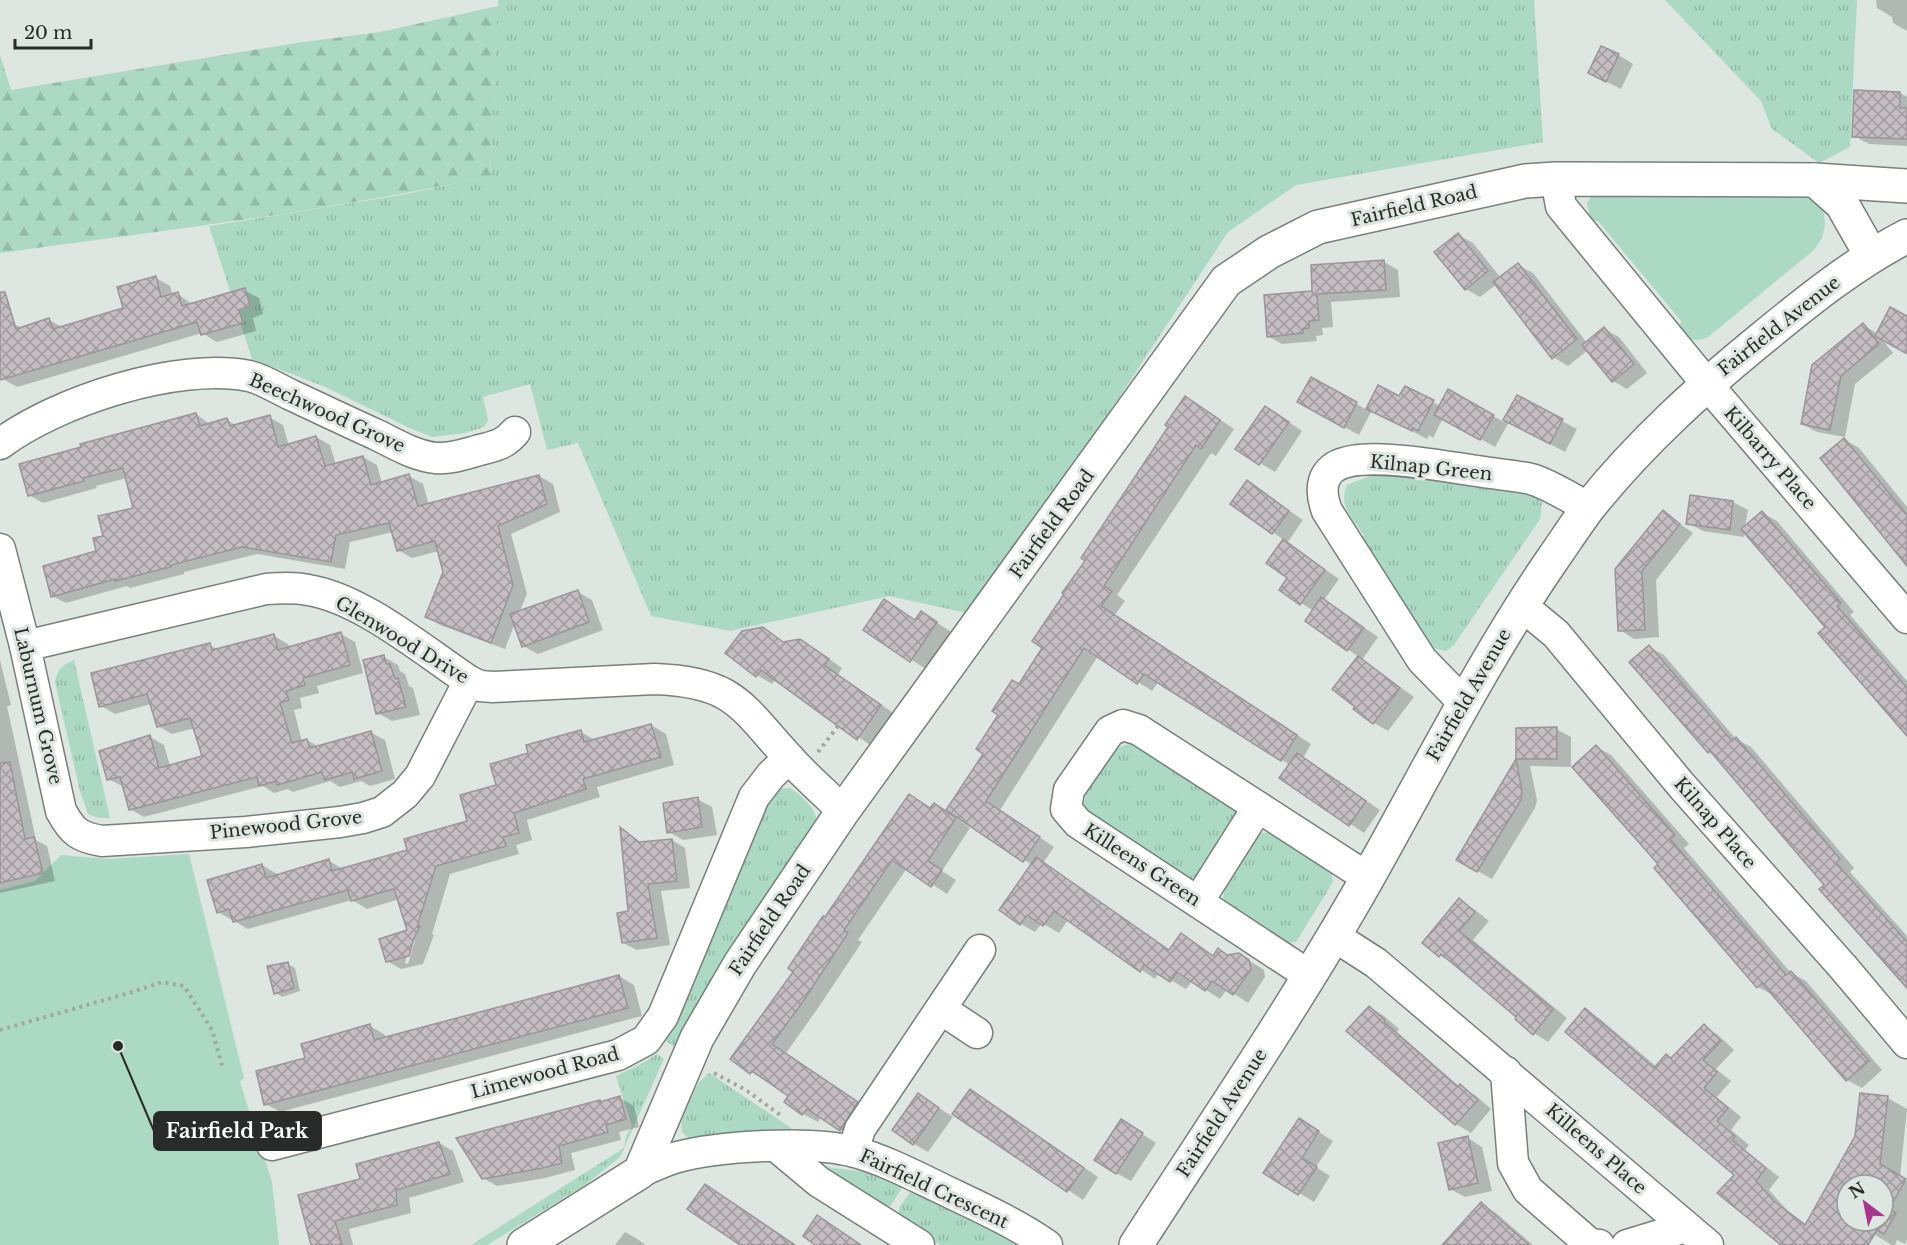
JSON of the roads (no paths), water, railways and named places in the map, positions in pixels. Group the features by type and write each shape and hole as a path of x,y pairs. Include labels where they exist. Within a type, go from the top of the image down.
{"street":[{"name":"Fairfield Road","path":"640,1172 697,1038 740,964 843,811 1226,281 1269,252 1318,227 1525,181 1556,179 1815,180 1907,186"},
{"name":"Kilbarry Place","path":"1556,179 1561,206 1706,383 1907,618"},
{"path":"1815,180 1842,204 1871,255"},
{"name":"Fairfield Road","path":"1873,183 1907,202"},
{"name":"Fairfield Avenue","path":"1136,1245 1310,976 1368,878 1463,702 1521,605 1588,508 1646,443 1706,383 1805,303 1871,255 1907,236"},
{"name":"Beechwood Grove","path":"0,444 29,424 97,397 142,383 177,376 212,374 252,376 406,449 428,457 451,458 496,446 505,443 515,432"},
{"name":"Kilnap Green","path":"1463,702 1422,660 1327,511 1322,496 1324,482 1332,469 1346,463 1366,459 1400,461 1533,479 1588,508"},
{"name":"Laburnum Grove","path":"0,549 25,646 61,811 72,829 85,838 102,841"},
{"name":"Glenwood Drive","path":"25,646 266,589 308,590 346,602 480,686 655,679 681,680 705,685 742,704 789,758 843,811"},
{"name":"Kilnap Place","path":"1521,605 1556,634 1682,786 1843,967 1907,1043"},
{"name":"Pinewood Grove","path":"102,841 246,832 340,822 382,812 405,794 420,776 469,681"},
{"name":"Killeens Green","path":"1310,976 1078,823 1066,809 1069,790 1110,730 1123,725 1139,730 1368,878"},
{"name":"Limewood Road","path":"272,1145 618,1055 646,1040 663,1016 754,797 771,775 789,758"},
{"path":"1198,902 1258,807"},
{"name":"Killeens Place","path":"1334,936 1376,963 1697,1236"},
{"path":"853,1151 860,1129 980,951"},
{"path":"941,1009 977,1033"},
{"path":"1506,1072 1513,1163 1528,1190 1590,1244 1599,1245"},
{"path":"777,1147 819,1182 919,1245"},
{"name":"Fairfield Crescent","path":"640,1172 672,1159 698,1153 777,1147 818,1147 853,1151 884,1162 977,1206 1047,1245"},
{"path":"524,1245 640,1172"},
{"name":"Killeens Place","path":"1627,1245 1697,1236"}],"place":[{"name":"Fairfield Park","path":"118,1046"}]}
